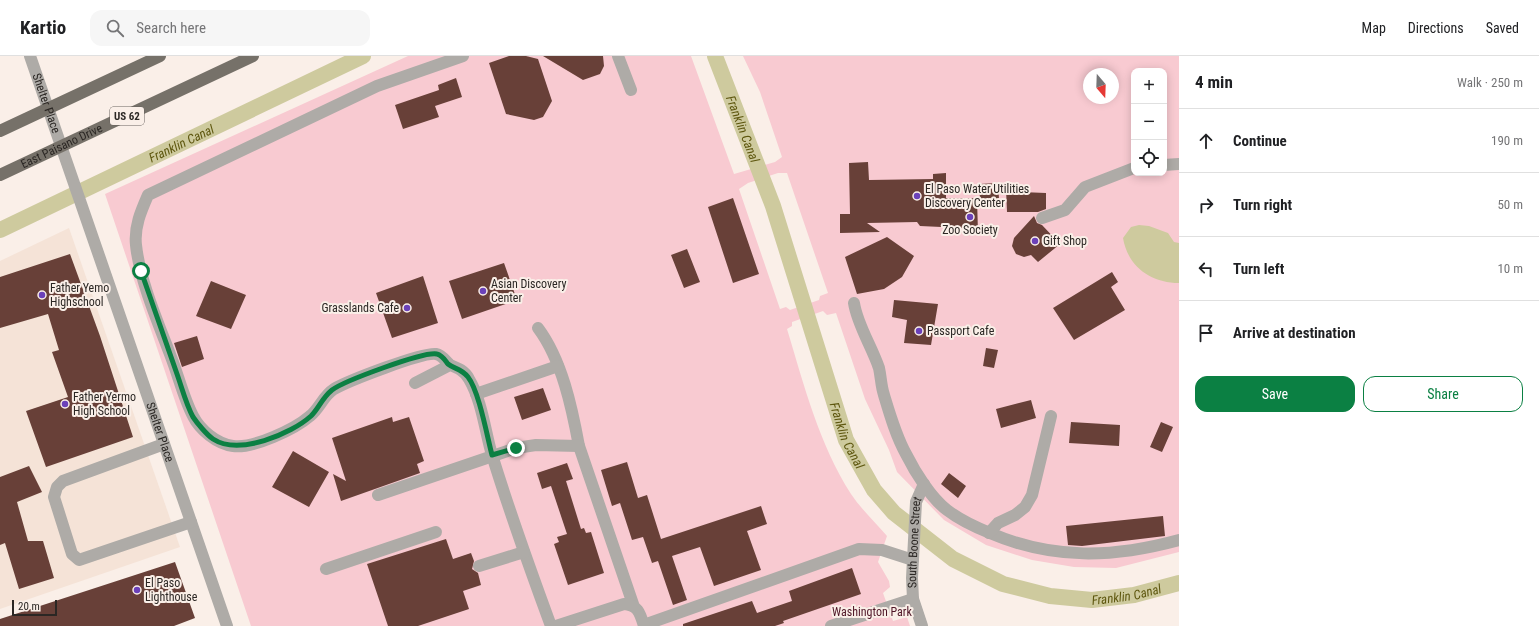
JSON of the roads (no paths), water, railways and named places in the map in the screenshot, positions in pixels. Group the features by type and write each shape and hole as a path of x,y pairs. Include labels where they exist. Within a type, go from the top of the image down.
{"main road":[{"path":"0,131 160,56"},
{"name":"East Paisano Drive","path":"0,175 253,56"}],"street":[{"name":"Shelter Place","path":"30,56 227,626"},
{"path":"463,56 377,86 148,195 139,215 136,243 141,271 193,417 213,439 233,446 250,445 282,433 312,415 322,400 333,389 378,370 425,355 437,354 442,356 450,365 459,369 469,378 476,394 492,455 524,552 551,626"},
{"path":"618,56 631,90"},
{"path":"1167,165 1179,164"},
{"path":"1042,218 1065,210 1085,188 1131,169"},
{"path":"854,303 856,314 877,364 883,393 893,423 906,454 924,484 946,509 971,525 1012,543 1061,554 1126,552 1179,540"},
{"path":"538,328 554,354 574,419 579,446 632,604"},
{"path":"415,383 450,365"},
{"path":"476,394 558,366"},
{"path":"989,533 998,523 1015,515 1024,507 1032,495 1051,416"},
{"path":"164,444 63,480 57,487 54,497 72,554 78,560 191,522"},
{"path":"378,495 516,448 536,445 579,446"},
{"name":"South Boone Street","path":"922,626 913,599 912,578 916,502 924,484"},
{"path":"326,569 436,532"},
{"path":"556,626 624,604 632,604 638,608 644,625 859,549 869,548 913,556"},
{"path":"479,566 524,552"},
{"path":"831,626 913,599"}],"waterway":[{"name":"Franklin Canal","path":"0,230 363,56"},
{"name":"Franklin Canal","path":"715,56 773,206 846,440 874,490 894,513 953,559 1003,584 1050,596 1092,600 1134,595 1179,583"}],"place":[{"name":"El Paso Water Utilities Discovery Center","path":"917,196"},
{"name":"Zoo Society","path":"970,217"},
{"name":"Gift Shop","path":"1035,241"},
{"name":"Asian Discovery Center","path":"483,291"},
{"name":"Father Yemo Highschool","path":"42,295"},
{"name":"Grasslands Cafe","path":"407,308"},
{"name":"Passport Cafe","path":"919,331"},
{"name":"Father Yermo High School","path":"65,404"},
{"name":"El Paso Lighthouse","path":"137,590"}],"park label":[{"name":"Washington Park","path":"872,612"}]}
